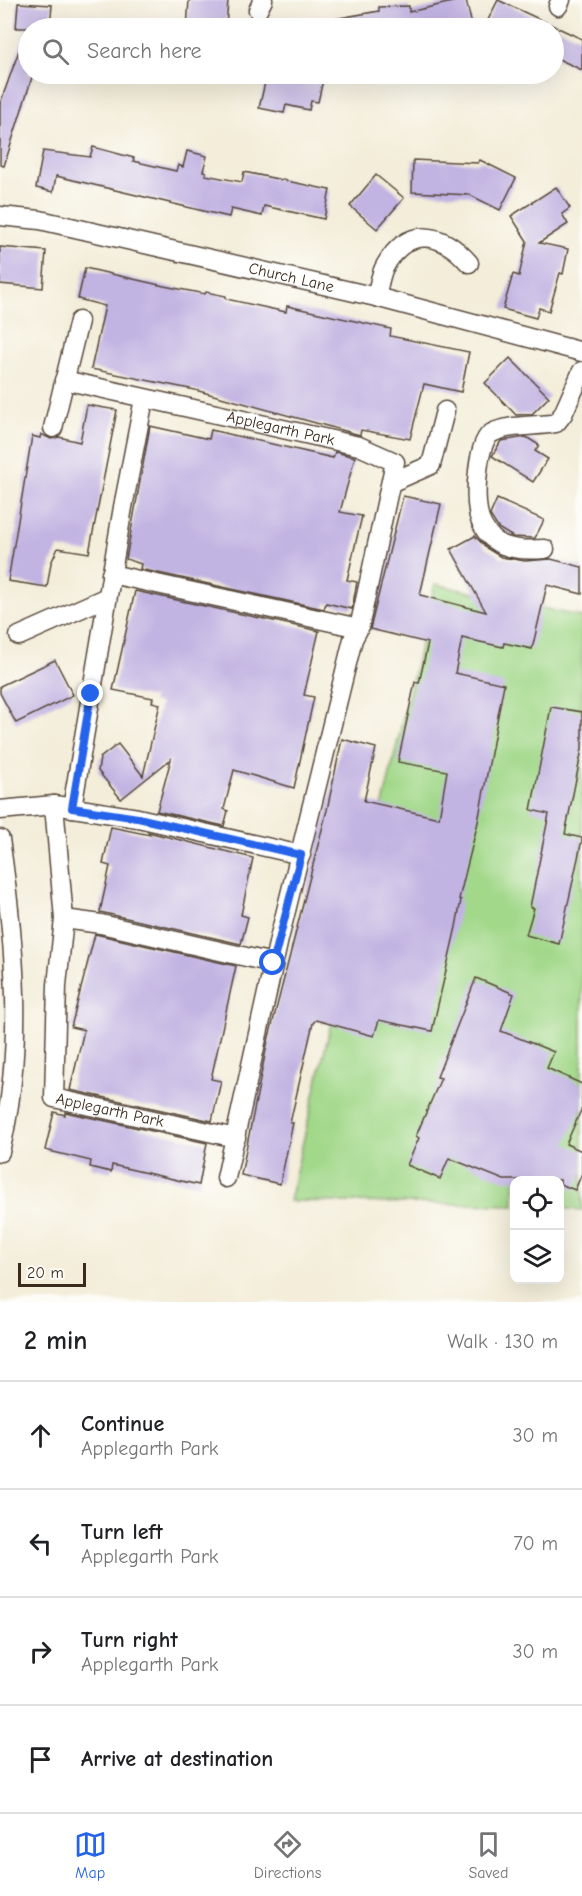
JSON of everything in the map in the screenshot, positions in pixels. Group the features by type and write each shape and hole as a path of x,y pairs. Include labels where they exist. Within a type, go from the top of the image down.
{"street":[{"name":"Church Lane","path":"0,216 40,220 376,297 582,352"},
{"path":"376,297 384,267 397,249 415,241 431,237 443,240 455,247 469,263"},
{"path":"53,428 79,321"},
{"path":"545,549 520,550 495,541 484,528 477,511 478,471 484,441 492,433 556,423 582,371"},
{"name":"Applegarth Park","path":"64,380 359,446 394,462 392,482 359,628 353,639 273,963 226,1178"},
{"name":"Applegarth Park","path":"144,399 107,597 63,807 64,920 57,985 54,1098 236,1138"},
{"path":"392,482 431,465 445,411"},
{"path":"111,574 359,628"},
{"path":"19,636 107,597"},
{"path":"0,810 63,807 138,818 301,855"},
{"path":"0,839 13,927 15,1047 9,1116 0,1152"},
{"path":"64,920 100,924 273,963"}],"green space":[{"path":"435,584 582,617 582,1210 564,1208 564,1176 510,1176 510,1205 289,1201"}],"building":[{"path":"189,0 228,0 227,18 188,18"},
{"path":"466,0 470,18 340,18 379,11 379,7 409,6 409,12"},
{"path":"498,0 537,18 489,18"},
{"path":"18,3 52,5 51,18 18,18 18,28 16,28"},
{"path":"564,31 582,39 582,70 564,62"},
{"path":"18,53 18,84 30,84 4,166 0,165 0,104"},
{"path":"265,84 322,84 318,102 311,101 309,110 286,105 284,113 259,108"},
{"path":"93,147 134,158 133,161 176,171 178,165 183,167 187,151 207,156 203,171 206,172 205,175 242,182 244,172 330,190 324,219 264,206 262,216 231,209 229,217 56,176 53,192 36,188 43,151 90,157"},
{"path":"413,160 478,163 480,160 516,178 500,210 470,195 412,192"},
{"path":"376,175 404,198 377,229 350,206"},
{"path":"556,187 570,208 562,214 568,224 539,243 568,249 563,274 560,273 549,311 539,308 536,318 503,309 513,274 519,276 527,241 511,216"},
{"path":"0,247 46,251 43,288 0,284"},
{"path":"85,268 164,286 226,296 226,299 286,312 287,306 391,329 390,336 469,352 461,392 424,384 410,439 361,430 360,435 195,390 91,369 105,306 78,299"},
{"path":"510,358 549,397 532,414 516,415 485,383"},
{"path":"87,405 117,410 89,553 58,548 51,563 47,587 8,581 32,436 40,438 41,434 51,439 59,437 80,442"},
{"path":"150,426 209,439 211,430 333,458 335,452 355,457 340,512 362,516 347,580 357,582 352,609 326,603 324,609 140,569 141,564 126,559"},
{"path":"526,437 539,445 535,451 548,459 533,482 492,456 501,441"},
{"path":"403,496 441,504 420,595 486,612 451,549 475,536 486,548 501,557 525,561 551,559 582,567 582,594 547,585 532,649 504,643 503,647 462,638 455,673 504,684 478,822 459,899 461,900 456,927 432,1031 379,1020 374,1036 316,1020 313,1023 290,1123 293,1123 280,1184 241,1175 267,1045 327,810 342,739 376,748 364,801 439,818 447,771 398,762 415,682 419,683 428,643 370,629"},
{"path":"497,499 544,520 535,538 513,537 498,528 490,515"},
{"path":"135,591 319,631 304,695 314,697 294,788 234,770 224,809 228,811 224,826 157,811 171,759 121,799 98,771 100,758 118,744 143,776 160,704 152,702 153,698 113,690"},
{"path":"55,660 73,695 16,723 0,693 0,686"},
{"path":"551,707 582,712 582,749 565,834 582,838 582,840 559,944 526,935 534,908 530,907 549,814 531,810"},
{"path":"111,827 150,835 148,832 253,858 241,915 248,917 241,944 100,912 110,866 103,864"},
{"path":"95,934 236,966 211,1079 221,1081 212,1121 70,1090 84,1030 71,1027"},
{"path":"476,978 514,994 501,1031 554,1052 547,1068 582,1084 582,1108 566,1144 582,1151 582,1173 575,1190 564,1186 564,1176 510,1176 510,1180 504,1180 449,1158 440,1179 407,1165 419,1138 416,1136 441,1078 437,1077"},
{"path":"54,1112 65,1115 65,1112 207,1143 199,1185 112,1165 111,1172 90,1167 91,1161 45,1150"}],"route":[{"path":"91,694 72,808 138,818 301,855 273,963"}]}
